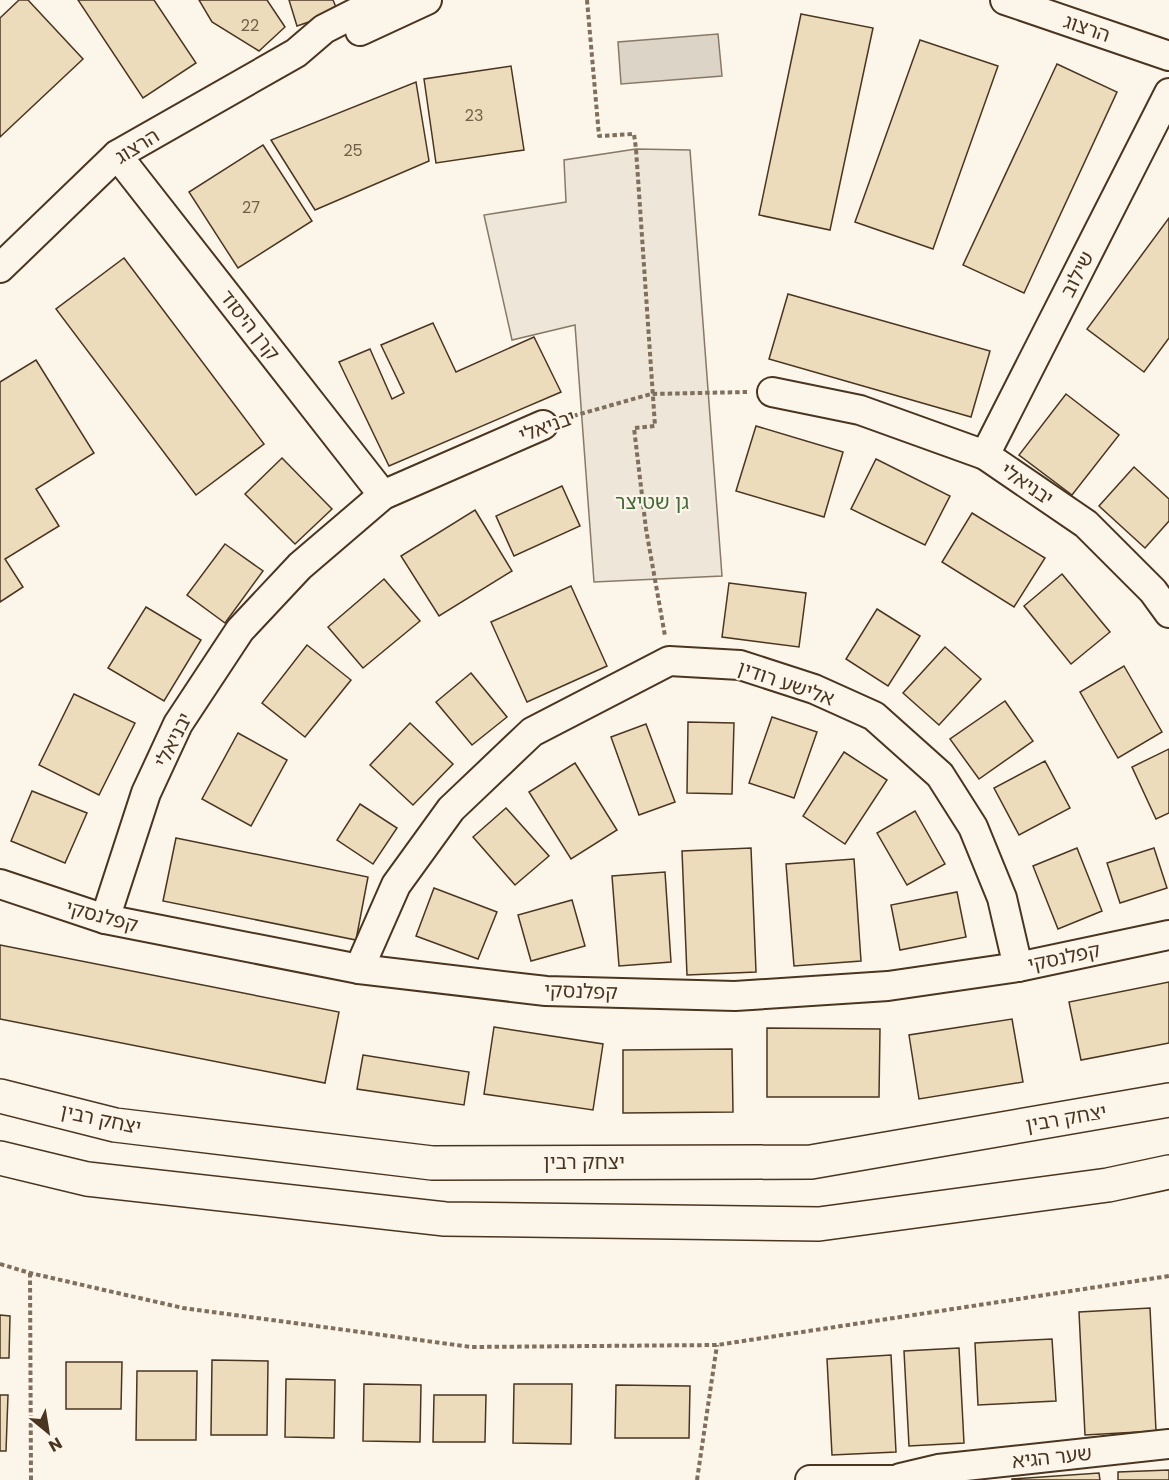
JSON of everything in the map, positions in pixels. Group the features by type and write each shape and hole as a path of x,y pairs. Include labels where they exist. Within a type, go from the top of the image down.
{"main road":[{"name":"יצחק רבין","path":"0,1096 116,1125 432,1163 811,1162 1169,1100"},
{"path":"0,1158 87,1179 445,1219 819,1224 1108,1185 1169,1172"}],"street":[{"name":"הרצוג","path":"296,53 330,45 427,0"},
{"name":"הרצוג","path":"1005,0 1169,56"},
{"name":"הרצוג","path":"0,268 117,155 296,53 324,29 371,4"},
{"name":"שילוב","path":"985,455 1169,93"},
{"name":"קרן היסוד","path":"117,155 383,495"},
{"name":"יבניאלי","path":"772,392 860,410 985,455 1086,524 1153,591 1169,613"},
{"name":"יבניאלי","path":"105,919 146,793 178,724 240,630 300,566 383,495 543,425"},
{"name":"אלישע רודין","path":"359,969 396,885 451,809 532,732 669,661 740,664 814,689 874,716 940,775 973,827 1002,898 1018,967"},
{"name":"קפלנסקי","path":"0,884 105,919 359,969 546,991 735,996 888,986 1018,967 1169,935"},
{"name":"שער הגיא","path":"810,1480 903,1479 938,1469 1169,1444"}],"path":[{"path":"587,0 599,136 634,134 636,149 651,394 655,426 634,428 646,529 669,661"},
{"name":"יבניאלי","path":"543,425 651,394 772,392"},
{"path":"0,1264 183,1308 471,1347 717,1344 1169,1276"},
{"path":"30,1273 31,1480"},
{"path":"698,1480 717,1344"}],"green space":[{"name":"גן שטיצר","path":"636,149 690,150 722,576 594,582 575,325 512,340 484,215 566,202 564,160"}],"shaded area":[{"path":"718,34 722,76 621,84 618,42"}],"building":[{"path":"19,0 28,0 83,59 0,137 0,18"},
{"path":"78,0 154,0 196,63 143,98"},
{"path":"199,0 267,0 285,27 259,51 212,22"},
{"path":"289,0 333,0 338,12 297,26"},
{"path":"801,14 873,28 830,230 759,215"},
{"path":"920,40 998,66 933,249 855,222"},
{"path":"1057,64 1117,92 1024,293 963,265"},
{"path":"511,66 524,150 436,163 424,79"},
{"path":"416,82 429,161 315,210 271,140"},
{"path":"263,145 312,221 238,268 189,192"},
{"path":"1169,218 1169,338 1144,372 1087,329"},
{"path":"124,258 264,444 196,495 56,309"},
{"path":"788,294 990,351 971,417 769,359"},
{"path":"433,323 456,372 534,337 561,392 389,466 339,362 370,349 392,399 404,393 381,345"},
{"path":"36,360 94,453 36,489 59,526 5,559 23,587 0,602 0,382"},
{"path":"1066,394 1119,435 1072,495 1019,455"},
{"path":"756,426 843,452 824,517 736,491"},
{"path":"282,458 332,509 295,544 245,494"},
{"path":"876,459 950,496 925,545 851,509"},
{"path":"1134,467 1169,499 1169,521 1145,548 1099,506"},
{"path":"562,486 580,526 514,556 496,516"},
{"path":"475,510 512,571 439,616 401,556"},
{"path":"972,513 1045,558 1014,607 942,562"},
{"path":"225,544 263,571 225,623 187,595"},
{"path":"1062,574 1110,632 1071,664 1024,606"},
{"path":"384,579 420,621 363,668 328,627"},
{"path":"729,583 806,593 799,647 722,637"},
{"path":"571,586 607,666 527,702 491,622"},
{"path":"146,607 201,640 164,701 108,668"},
{"path":"877,609 920,636 888,686 846,659"},
{"path":"307,645 351,680 305,737 262,703"},
{"path":"945,647 981,679 939,725 903,693"},
{"path":"1124,666 1162,732 1118,758 1080,692"},
{"path":"471,673 507,717 472,745 436,702"},
{"path":"74,694 135,723 99,795 39,765"},
{"path":"1005,701 1033,741 979,779 950,739"},
{"path":"772,717 817,732 794,798 749,783"},
{"path":"688,722 734,723 732,794 687,793"},
{"path":"410,723 453,764 413,805 370,765"},
{"path":"646,724 675,802 639,815 611,737"},
{"path":"238,733 287,760 251,826 202,799"},
{"path":"1169,749 1169,813 1156,819 1132,767"},
{"path":"844,752 887,780 845,844 803,816"},
{"path":"1045,761 1070,808 1019,835 994,788"},
{"path":"575,763 617,830 571,859 529,792"},
{"path":"32,791 87,813 65,863 11,841"},
{"path":"360,804 397,828 373,864 337,840"},
{"path":"506,808 549,856 515,885 473,837"},
{"path":"915,811 945,864 907,885 877,833"},
{"path":"176,838 368,877 356,940 163,901"},
{"path":"751,848 756,972 687,975 682,851"},
{"path":"1077,848 1102,911 1058,929 1033,866"},
{"path":"1154,848 1167,888 1120,903 1107,863"},
{"path":"854,859 861,961 794,966 786,864"},
{"path":"665,872 671,962 619,966 612,876"},
{"path":"434,888 497,912 478,959 416,936"},
{"path":"957,892 966,937 900,950 891,905"},
{"path":"572,900 585,946 531,961 518,915"},
{"path":"0,945 339,1012 325,1083 0,1019"},
{"path":"1169,982 1169,1043 1081,1060 1069,1002"},
{"path":"1012,1019 1023,1082 919,1099 909,1035"},
{"path":"494,1027 603,1044 593,1110 484,1094"},
{"path":"767,1028 880,1029 879,1097 767,1097"},
{"path":"732,1049 733,1112 623,1113 623,1050"},
{"path":"363,1055 469,1072 464,1105 357,1089"},
{"path":"1150,1308 1156,1431 1085,1435 1079,1312"},
{"path":"0,1315 10,1316 9,1358 0,1358"},
{"path":"1052,1339 1056,1401 978,1405 975,1343"},
{"path":"959,1348 964,1443 909,1446 904,1351"},
{"path":"891,1355 896,1452 832,1455 827,1359"},
{"path":"212,1360 268,1361 267,1435 211,1435"},
{"path":"66,1362 122,1362 121,1409 66,1409"},
{"path":"137,1371 197,1371 196,1440 136,1440"},
{"path":"286,1379 335,1380 334,1438 285,1437"},
{"path":"364,1384 421,1385 420,1442 363,1441"},
{"path":"514,1384 572,1384 571,1444 513,1443"},
{"path":"616,1385 690,1386 689,1438 615,1438"},
{"path":"0,1395 8,1395 6,1451 0,1451"},
{"path":"434,1395 486,1395 485,1442 433,1442"},
{"path":"1169,1470 1169,1480 1118,1480 1118,1472"},
{"path":"1099,1473 1100,1480 1012,1480 1012,1479"}]}
